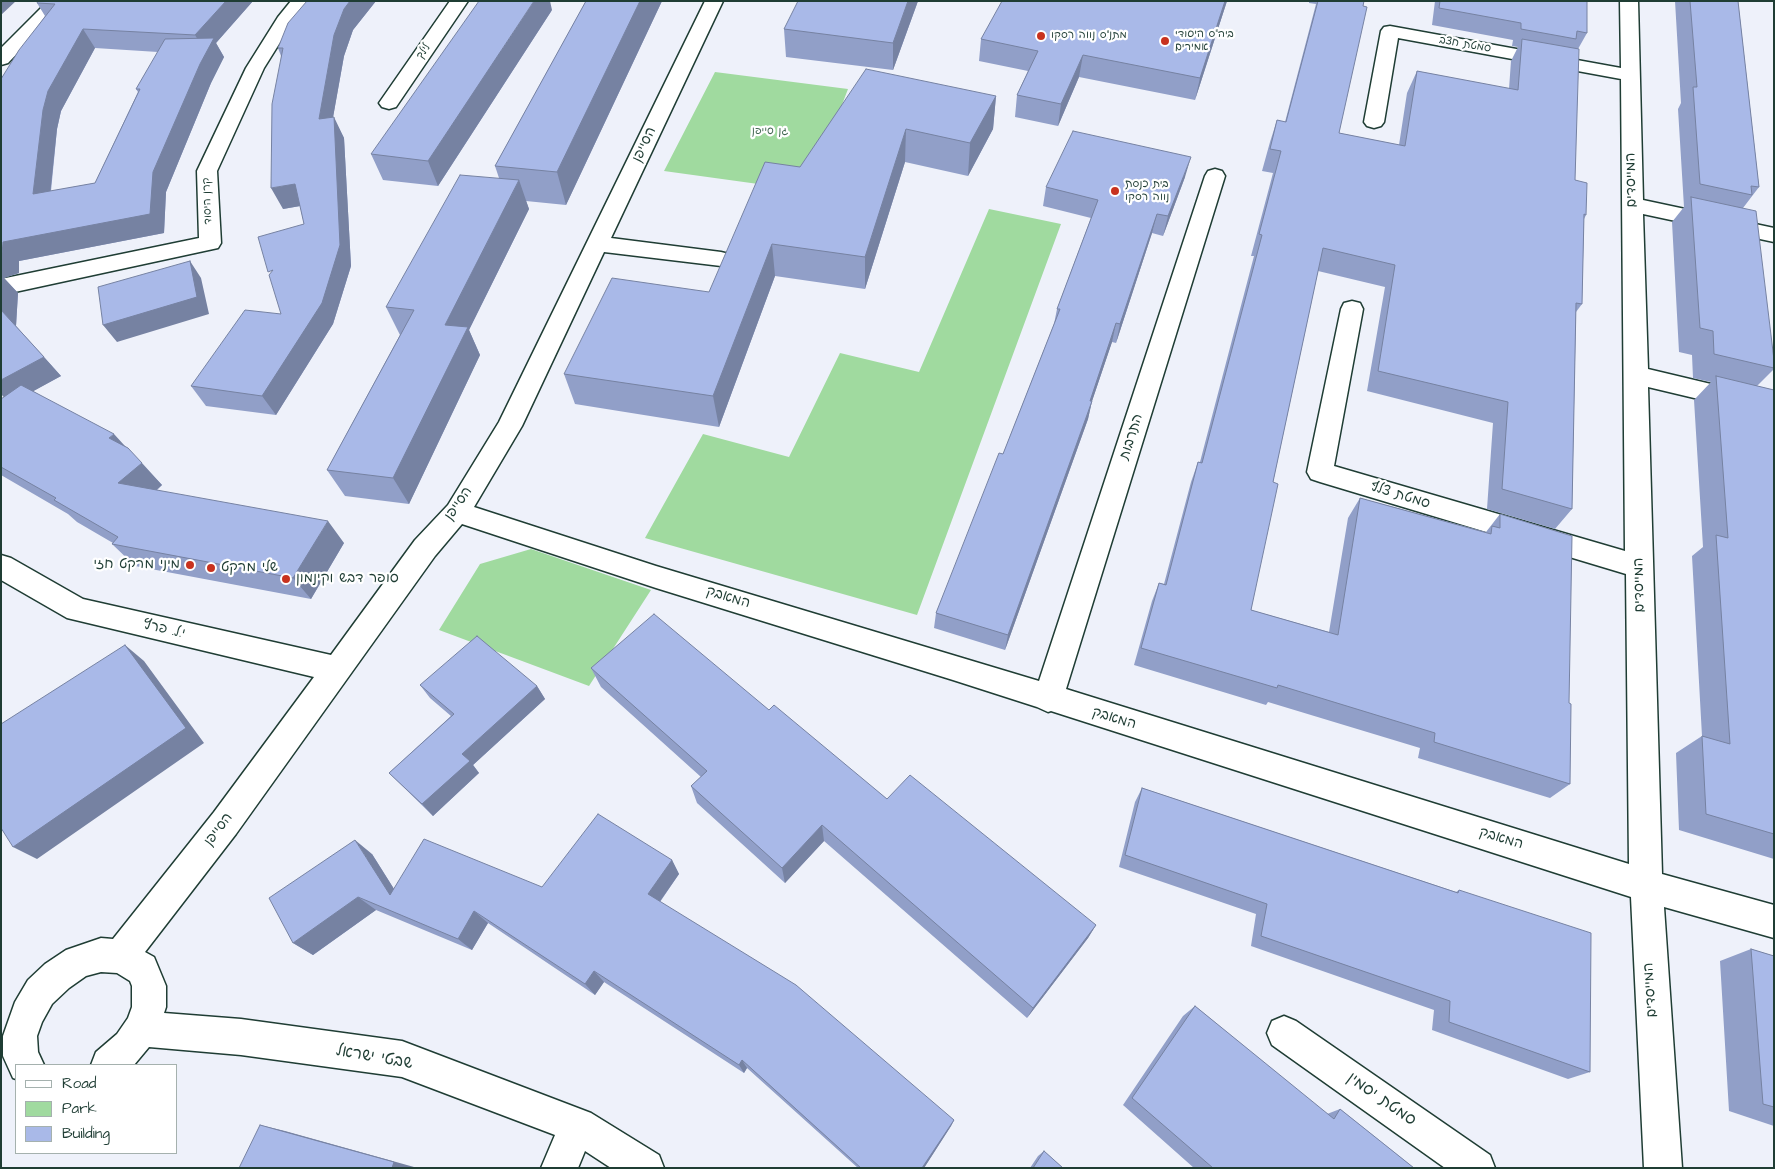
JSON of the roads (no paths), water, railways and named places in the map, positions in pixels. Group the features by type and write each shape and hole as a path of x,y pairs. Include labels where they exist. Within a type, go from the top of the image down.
{"street":[{"path":"1,60 58,1"},
{"name":"קרן היסוד","path":"1,287 210,243 208,171 255,68 287,17 301,1"},
{"name":"לילך","path":"389,103 458,1"},
{"name":"המייסדים","path":"1629,1 1645,885 1663,1168"},
{"name":"הסייפן","path":"121,956 225,823 426,548 456,512 510,426 710,8"},
{"name":"סמטת חצב","path":"1374,122 1390,31 1630,75"},
{"name":"התרבות","path":"1048,698 1215,176"},
{"path":"1633,205 1774,235"},
{"path":"598,244 721,260"},
{"name":"סמטת צלף","path":"1352,308 1320,472 1640,567"},
{"path":"1636,375 1774,408"},
{"name":"המאבק","path":"456,512 1645,885 1774,922"},
{"name":"י.ל. פרץ","path":"1,566 77,610 337,669"},
{"path":"16,1047 27,1014 40,992 57,976 78,962 101,955 121,956 142,970 149,986 149,1006 141,1029 129,1046 110,1064"},
{"name":"שבטי ישראל","path":"141,1029 241,1037 402,1059 578,1126 646,1168"},
{"name":"סמטת יסמין","path":"1284,1033 1476,1168"},
{"path":"559,1168 578,1126"}],"place":[{"name":"מתנ\"ס נווה רסקו","path":"1041,36"},
{"name":"ביה\"ס היסודי אמירים","path":"1165,41"},
{"name":"בית כנסת נווה רסקו","path":"1115,191"},
{"name":"מיני מרקט חזי","path":"190,565"},
{"name":"שלי מרקט","path":"211,568"},
{"name":"סופר דבש וקינמון","path":"286,579"}],"park label":[{"name":"גן סייפן","path":"770,132"}]}
